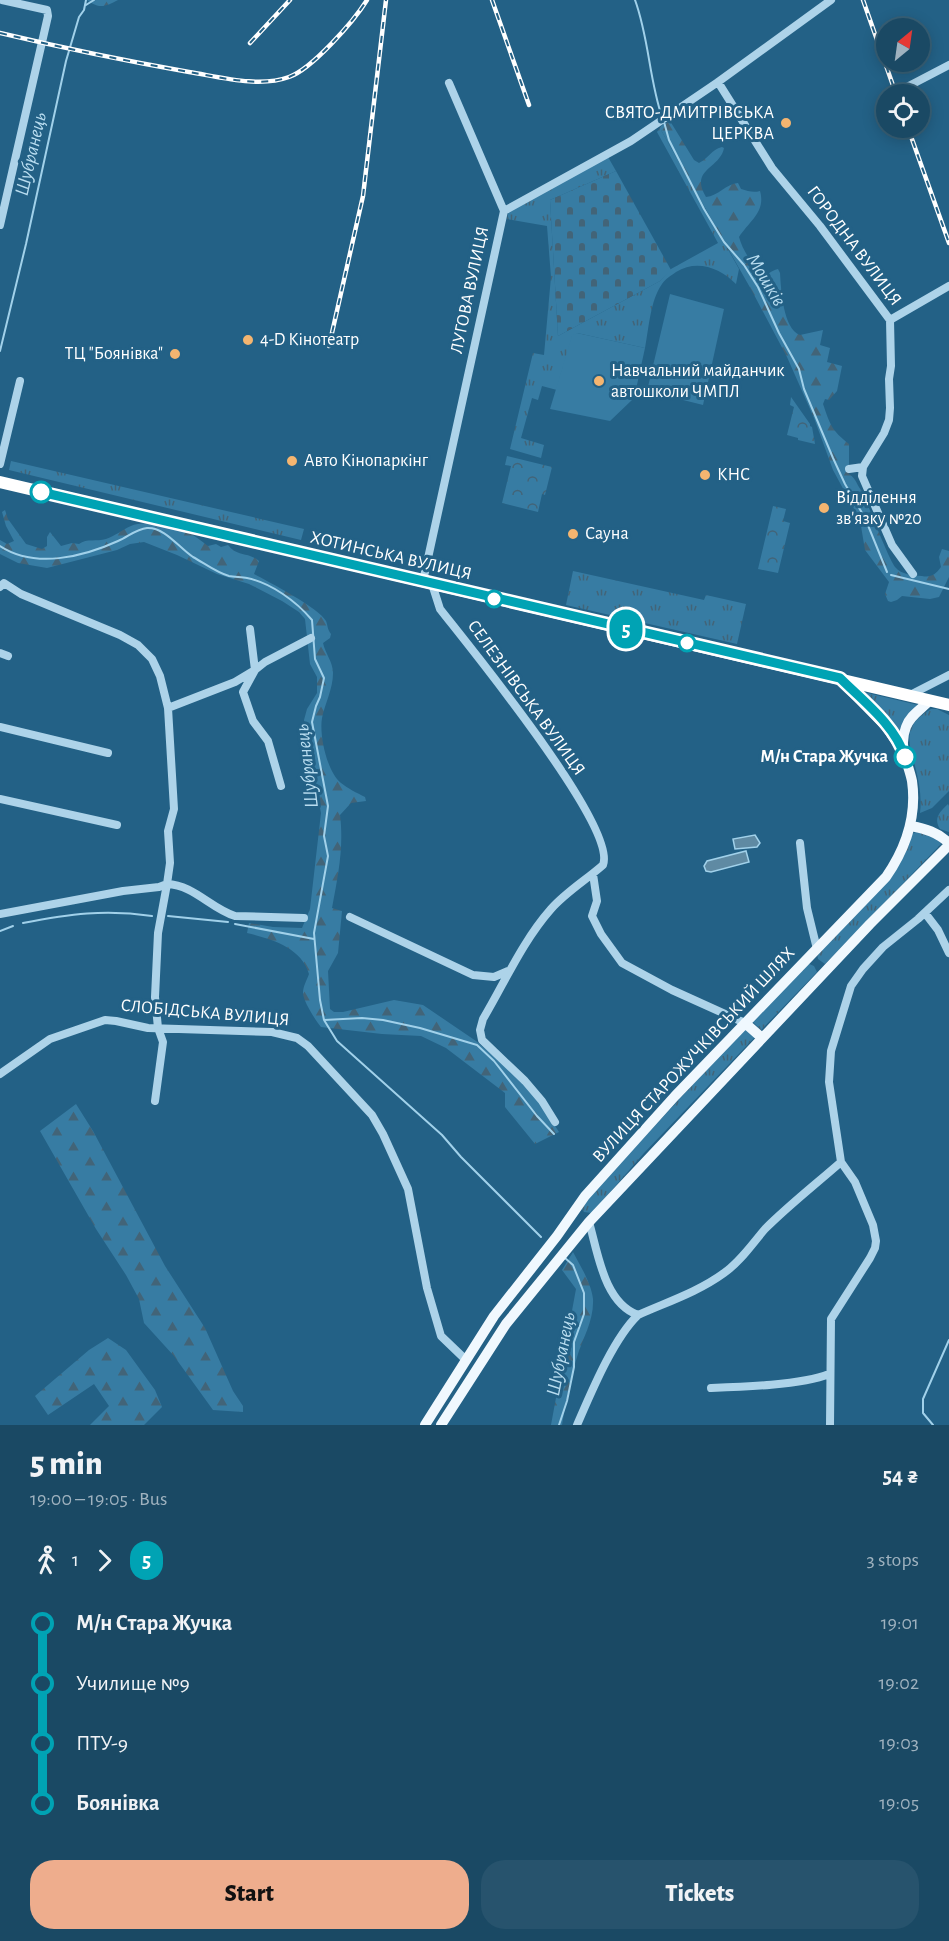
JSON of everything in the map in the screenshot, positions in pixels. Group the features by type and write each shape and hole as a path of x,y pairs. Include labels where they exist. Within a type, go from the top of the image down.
{"highway":[{"name":"ХОТИНСЬКА ВУЛИЦЯ","path":"0,482 949,705"},
{"path":"840,678 887,726 902,748"}],"main road":[{"path":"902,748 907,723 930,700"},
{"name":"ВУЛИЦЯ СТАРОЖУЧКІВСЬКИЙ ШЛЯХ","path":"425,1425 494,1316 557,1236 574,1209 675,1096 886,877 895,864 911,826 913,799 911,780 902,748"},
{"path":"911,826 940,835 949,844"},
{"name":"ВУЛИЦЯ СТАРОЖУЧКІВСЬКИЙ ШЛЯХ","path":"441,1425 506,1324 589,1222 870,924 949,844"},
{"path":"813,953 826,971"},
{"path":"745,1023 762,1038"},
{"path":"574,1209 589,1222"},
{"path":"494,1316 506,1324"}],"street":[{"path":"0,225 48,16 47,10 2,0"},
{"name":"ЛУГОВА ВУЛИЦЯ","path":"427,583 504,211 631,141 718,82 831,0"},
{"path":"911,84 949,65"},
{"name":"ГОРОДНА ВУЛИЦЯ","path":"718,82 772,168 820,226 890,320 891,408 889,420 884,433 863,467"},
{"path":"449,83 504,211"},
{"path":"890,320 949,286"},
{"path":"0,464 20,381"},
{"path":"849,468 863,467 862,476 892,545 913,574"},
{"path":"0,574 2,585 138,645 152,659 160,676 168,708 174,809 168,831 170,863 159,933 155,997 163,1042 155,1101"},
{"name":"СЕЛЕЗНІВСЬКА ВУЛИЦЯ","path":"427,583 440,609 553,756 592,823 606,858 603,865 593,874"},
{"path":"250,629 255,670 243,692 253,721 268,741 281,786"},
{"path":"168,708 235,682 265,662 311,638"},
{"path":"910,695 949,675"},
{"path":"0,727 108,753"},
{"path":"0,799 117,825"},
{"path":"800,843 813,953"},
{"path":"555,1122 542,1101 525,1081 482,1040 480,1030 483,1019 508,971 526,942 563,896 593,874 597,901 592,916 601,934 622,963 672,990 745,1023"},
{"path":"0,914 167,884 187,887 215,907 235,916 304,918"},
{"path":"830,1425 831,1318 870,1258 876,1241 868,1211 855,1182 841,1162 829,1082 831,1051 851,986 862,969 883,947 949,890"},
{"path":"925,913 938,930 949,953"},
{"path":"350,917 465,972 494,977 508,971"},
{"name":"СЛОБІДСЬКА ВУЛИЦЯ","path":"0,1074 50,1039 99,1022 117,1021 138,1027 272,1032 297,1038 372,1115 408,1189 424,1276 441,1336 466,1360"},
{"path":"577,1425 612,1351 628,1325 638,1315 674,1300 724,1273 794,1201 841,1162"},
{"path":"589,1222 611,1293 626,1311 638,1315"},
{"path":"711,1388 788,1382 829,1374"}],"green space":[{"path":"87,0 118,0 102,6"},
{"path":"670,121 694,160 699,163 715,150 724,148 717,161 707,170 701,180 706,197 738,183 741,189 760,191 759,211 739,237 743,248 760,277 778,269 786,317 794,331 800,335 823,330 820,345 830,348 827,362 842,366 837,391 829,400 825,399 823,404 832,426 838,435 849,444 849,474 863,492 895,567 907,574 931,576 941,567 939,557 942,549 949,551 949,577 939,597 930,599 902,596 897,600 888,601 885,594 889,582 865,550 860,520 833,470 814,418 787,357 661,130 661,126"},
{"path":"661,126 661,130 739,269 736,284 730,278 708,267 692,266 676,272 663,282 655,298 645,348 577,333 557,390 542,386 538,400 532,398 521,438 544,445 541,458 510,449 533,353 544,355 551,277 547,226 507,219 509,211 608,157 616,171 550,200 558,336 660,281 671,269 718,243 657,132"},
{"path":"616,171 671,270 660,281 558,336 550,200"},
{"path":"670,294 724,309 703,405 647,391"},
{"name":"Навчальний майданчик автошколи ЧМПЛ","path":"577,333 645,348 635,394 632,400 610,421 550,409 572,336"},
{"path":"791,397 812,427 815,444 787,435 794,407 790,405"},
{"path":"507,456 552,467 538,512 502,503 511,466 505,465"},
{"path":"11,461 304,529 301,540 9,470"},
{"path":"773,506 786,509 783,521 790,523 778,573 758,569"},
{"path":"5,510 8,519 26,544 42,549 47,546 47,537 50,532 61,546 106,539 136,524 158,524 180,528 208,546 228,545 235,551 255,558 259,561 254,574 322,616 331,634 330,638 323,643 333,673 321,725 325,753 336,778 346,787 365,797 366,801 351,803 340,815 341,850 332,908 342,911 338,953 328,971 330,1009 334,1012 343,1012 394,1000 423,1005 476,1041 512,1072 538,1100 559,1132 535,1144 505,1107 505,1093 446,1048 421,1036 321,1027 304,997 304,988 309,974 299,957 275,941 247,933 249,923 302,928 310,909 321,813 304,720 307,709 317,693 317,677 310,664 305,619 299,612 249,584 217,574 144,542 47,568 18,563 0,554 0,540 7,544 14,541 6,526 2,512"},
{"path":"573,571 704,600 706,595 746,604 737,644 566,605"},
{"path":"863,692 918,705 906,717 899,736 891,722"},
{"path":"931,709 937,709 949,715 949,791 932,808 920,813 920,789 909,740 916,721"},
{"path":"948,804 949,832 940,829 937,822 940,813"},
{"path":"916,832 935,836 941,844 825,964 818,959 817,953 859,910 912,834"},
{"path":"807,963 814,966 817,972 761,1030 752,1021"},
{"path":"744,1029 753,1034 754,1038 644,1153 592,1213 584,1212 583,1204"},
{"path":"76,1104 93,1131 165,1266 205,1328 233,1391 243,1406 243,1412 213,1410 174,1356 144,1323 139,1299 126,1275 96,1229 40,1131"},
{"path":"573,1252 590,1287 593,1307 572,1374 562,1425 551,1425 576,1289 562,1270"},
{"path":"108,1338 126,1350 155,1390 162,1407 144,1425 90,1425 109,1406 94,1384 48,1415 35,1396 89,1350"}],"shaded area":[{"path":"755,835 760,843 757,847 735,849 733,839"},
{"path":"746,851 749,862 711,872 706,871 704,866 707,861"}],"waterway":[{"name":"Шубранець","path":"0,351 66,61 86,0"},
{"path":"86,5 94,0"},
{"name":"Мошків","path":"635,0 662,117"},
{"name":"Мошків","path":"664,122 669,140 704,209 724,242 744,265 758,287 799,369 804,389 833,458 865,518 887,572"},
{"name":"Шубранець","path":"0,546 28,557 59,558 90,552 139,530 154,529 166,534 193,557 220,573 256,580 274,588 312,620 315,659 324,678 312,722 328,806 324,836 328,856 314,933 324,1020 337,1041 442,1135 541,1237"},
{"name":"Мошків","path":"891,575 949,589"},
{"path":"23,923 87,914 118,913 152,916"},
{"path":"168,916 228,922"},
{"path":"235,924 314,939"},
{"path":"0,931 13,926"},
{"path":"324,1020 362,1018 383,1020 477,1045 494,1061 554,1134"},
{"name":"Шубранець","path":"559,1425 574,1367 574,1342 584,1314 584,1293 573,1265 565,1258"},
{"name":"Мошків","path":"933,1425 923,1413 923,1399 949,1340"}],"railway":[{"path":"250,43 290,0"},
{"path":"0,33 165,68 252,82 265,82 289,77 309,65 353,20 367,0"},
{"path":"329,346 363,196 386,0"},
{"path":"492,0 529,105"},
{"path":"863,0 892,84"},
{"path":"912,138 949,243"}],"bus line":[{"name":"5","path":"41,492 840,678 887,726 902,748 905,757"}],"place":[{"name":"СВЯТО-ДМИТРІВСЬКА ЦЕРКВА","path":"786,123"},
{"name":"4-D Кінотеатр","path":"248,340"},
{"name":"ТЦ \"Боянівка\"","path":"175,354"},
{"name":"Навчальний майданчик автошколи ЧМПЛ","path":"599,381"},
{"name":"Авто Кінопаркінг","path":"292,461"},
{"name":"КНС","path":"705,475"},
{"name":"Відділення зв'язку №20","path":"824,508"},
{"name":"Сауна","path":"573,534"},
{"name":"М/н Стара Жучка","path":"905,757"}]}
